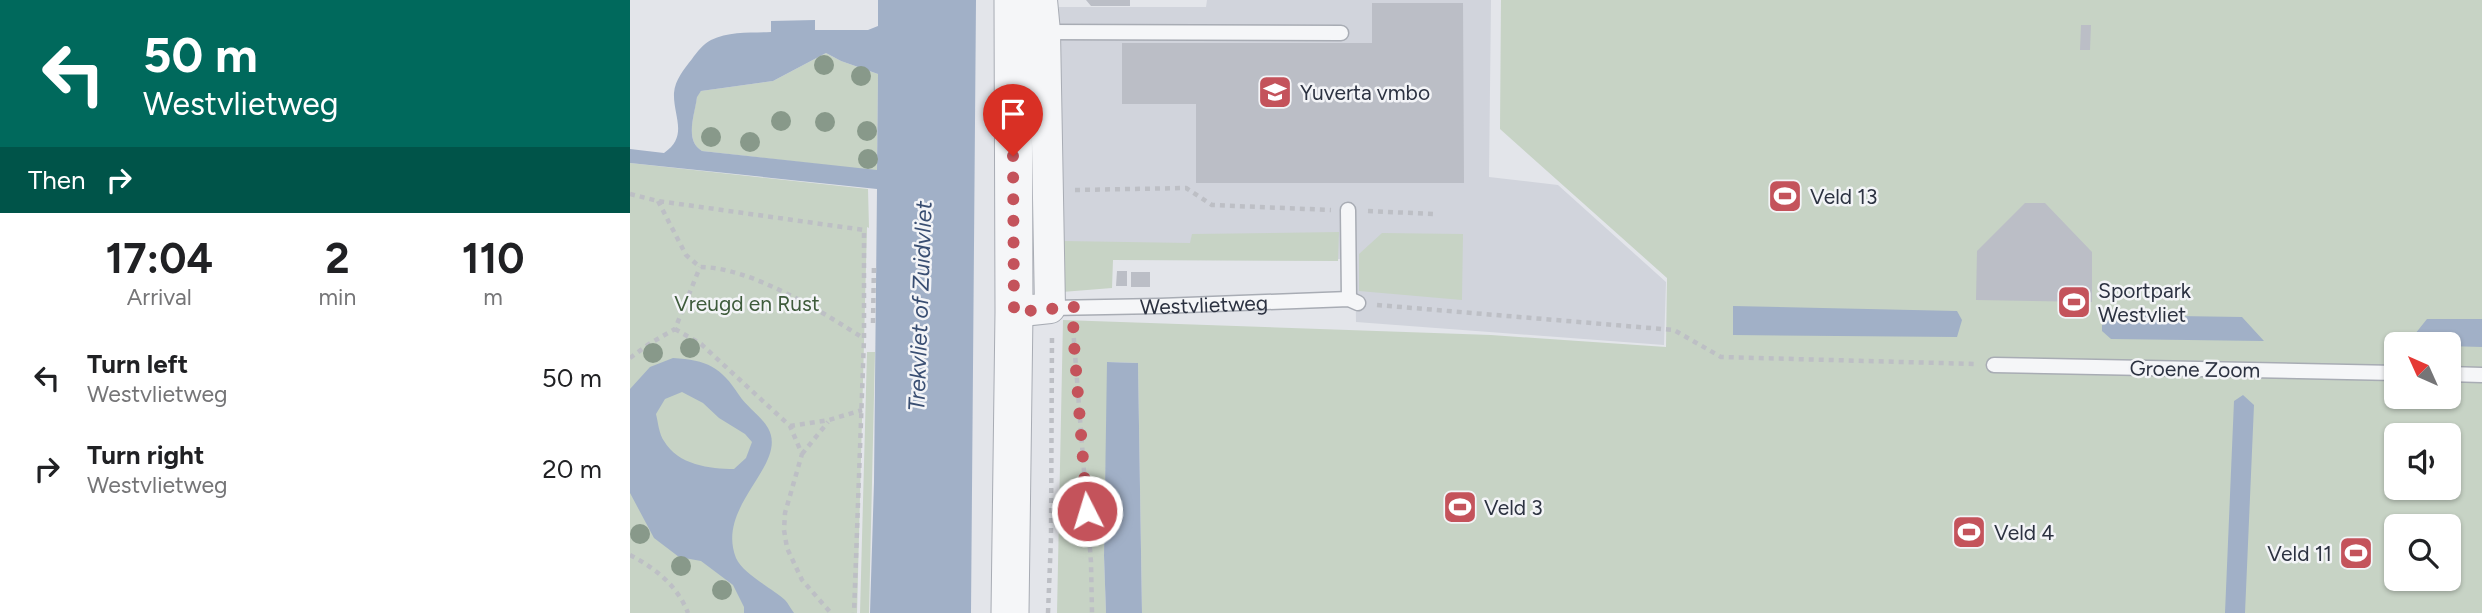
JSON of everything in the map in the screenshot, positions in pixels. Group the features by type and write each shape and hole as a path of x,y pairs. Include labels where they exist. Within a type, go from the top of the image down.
{"street":[{"path":"1013,0 1046,309"},
{"path":"1010,613 1046,309 1045,32 1042,0"}],"lane":[{"path":"1045,32 1341,33"},
{"path":"1348,210 1354,301"},
{"name":"Westvlietweg","path":"1046,309 1354,301"},
{"name":"Groene Zoom","path":"1994,365 2384,373"},
{"path":"2461,374 2482,375"}],"path":[{"path":"1100,189 1186,188 1212,205 1433,214"},
{"path":"630,194 657,201 864,230 864,338 854,613"},
{"path":"657,201 686,254 700,267 713,267 750,278 821,312 864,338"},
{"path":"873,323 874,263"},
{"path":"630,358 675,330 700,267"},
{"path":"864,297 873,298"},
{"path":"1354,301 1674,330 1721,357 1994,365"},
{"path":"1046,309 1052,357 1048,613"},
{"path":"1046,309 1073,331 1091,562 1092,613"},
{"path":"675,330 701,344 790,426 802,454"},
{"path":"790,426 862,411"},
{"path":"829,420 802,454 785,513 784,530 787,548 802,580 831,613"},
{"path":"630,555 662,575 680,597 688,613"}],"shaded area":[{"name":"Yuverta vmbo","path":"1207,0 1491,0 1489,177 1558,185 1666,282 1664,345 1356,322 1355,259 1061,259 1059,7 1206,7"}],"green space":[{"name":"Sportpark Westvliet","path":"1501,0 2482,0 2482,613 1142,613 1138,363 1108,362 1104,556 1106,613 1057,613 1063,320 1491,335 1666,347 1667,278 1500,129"},
{"path":"826,53 878,74 877,171 702,151 693,141 692,126 697,96 701,91 773,81"},
{"name":"Vreugd en Rust","path":"630,163 868,189 857,613 630,613"},
{"path":"1339,232 1338,261 1113,260 1112,288 1062,292 1063,241 1190,243 1192,234"},
{"path":"1382,233 1463,234 1462,300 1359,291 1359,254"},
{"path":"867,352 875,352 869,613 860,613"}],"water":[{"name":"Trekvliet of Zuidvliet","path":"878,0 976,0 971,613 870,613 877,189 630,163 630,149 664,153 676,140 676,84 696,54 711,40 733,34 771,32 771,21 815,20 815,30 868,30 878,26","holes":["826,53 878,74 877,170 702,151 693,141 692,127 697,97 701,91 773,81"]},
{"path":"1733,306 1957,311 1962,320 1957,337 1733,335"},
{"path":"2111,315 2242,317 2264,341 2111,339 2102,331 2102,325"},
{"path":"2427,319 2482,319 2482,347 2461,346 2461,332 2417,332"},
{"path":"673,358 712,367 726,378 768,428 772,442 769,456 742,503 732,539 740,564 785,600 794,613 744,613 744,607 733,585 701,561 679,557 654,538 630,493 630,389 650,367","holes":["682,392 703,403 752,442 746,458 734,469 695,464 677,456 662,438 656,414 665,399"]},
{"path":"1107,362 1138,363 1142,613 1106,613 1104,556"},
{"path":"2243,395 2254,405 2245,613 2225,613 2234,401"}],"building":[{"path":"1086,0 1130,0 1130,6 1091,6"},
{"path":"1372,3 1463,3 1464,183 1196,183 1196,104 1122,104 1122,43 1372,43"},
{"path":"2081,25 2091,25 2090,50 2080,50"},
{"path":"2025,203 2045,203 2092,252 2092,302 1976,300 1977,251"},
{"path":"1117,271 1127,271 1127,286 1116,286"},
{"path":"1131,272 1150,272 1150,287 1131,287"}],"place":[{"name":"Yuverta vmbo","path":"1275,92"},
{"name":"Veld 13","path":"1785,196"},
{"name":"Sportpark Westvliet","path":"2074,302"},
{"name":"Veld 3","path":"1460,507"},
{"name":"Veld 4","path":"1969,532"},
{"name":"Veld 11","path":"2356,553"}],"route":[{"path":"1013,156 1014,312 1075,307 1073,331 1087,511"}]}
